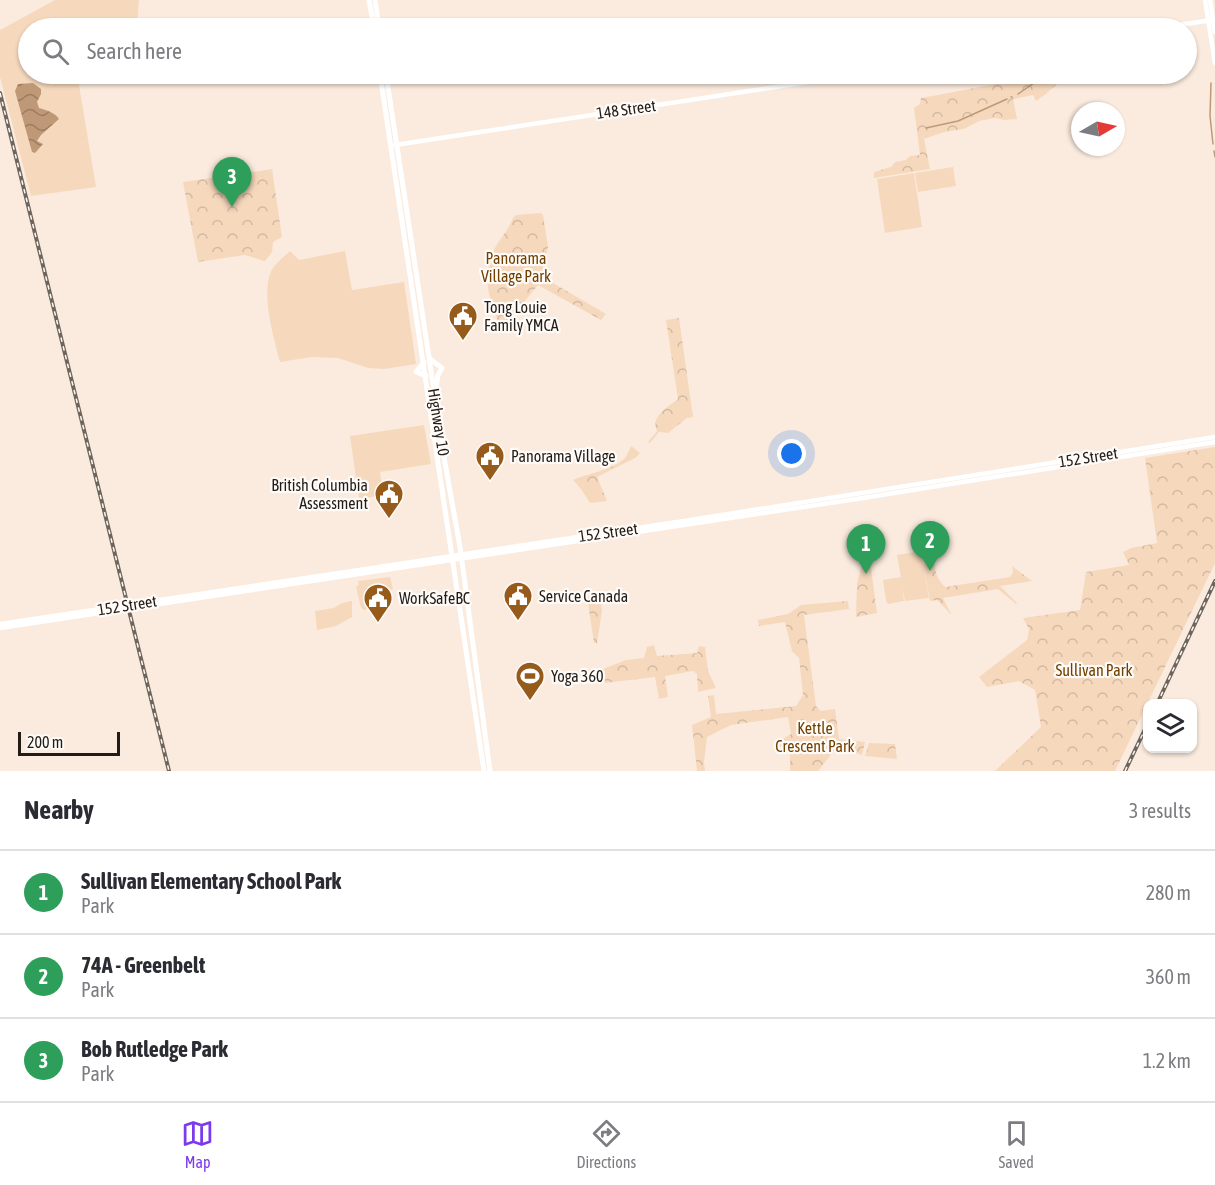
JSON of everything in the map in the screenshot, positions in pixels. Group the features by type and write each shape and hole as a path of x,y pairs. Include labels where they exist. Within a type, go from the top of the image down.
{"highway":[{"path":"369,0 372,18"},
{"path":"375,0 378,18"},
{"name":"Highway 10","path":"382,84 394,145"},
{"name":"Highway 10","path":"387,84 484,771"},
{"path":"427,372 416,372 427,360 442,368 438,375 435,392"},
{"name":"Highway 10","path":"427,372 435,392 461,557 490,771"},
{"path":"473,698 483,712"},
{"path":"475,708 483,712"}],"main road":[{"path":"1205,0 1215,32"},
{"path":"1210,0 1215,63"},
{"path":"1197,22 1211,20"},
{"name":"148 Street","path":"394,145 795,84"},
{"name":"152 Street","path":"1,626 453,558 524,550 550,541 592,534 1215,437"},
{"name":"152 Street","path":"461,557 537,545 584,541 1215,442"},
{"path":"584,541 592,534"}],"green space":[{"path":"55,0 139,0 138,18 22,18"},
{"path":"18,20 18,84 79,84 96,187 31,196 0,77 0,30"},
{"path":"996,84 1056,84 1036,101 1033,95 1013,99 1017,119 995,118 979,121 964,129 944,132 924,139 930,169 874,178 874,172 891,167 895,162 906,160 910,156 920,155 914,108 920,104 921,98"},
{"path":"953,167 956,186 918,192 915,173"},
{"path":"272,169 282,237 273,242 272,252 265,261 245,255 198,262 183,182"},
{"path":"914,173 922,227 885,233 877,179"},
{"name":"Panorama Village Park","path":"541,213 548,247 541,276 606,314 601,320 538,285 516,312 500,327 488,287 488,267 491,257 516,215"},
{"path":"290,251 299,260 345,251 352,290 404,282 416,364 384,369 368,368 338,358 311,357 280,362 271,328 267,289 273,268"},
{"path":"679,318 693,417 687,418 668,433 659,432 650,443 648,442 657,431 655,426 658,416 678,399 666,320"},
{"path":"424,425 431,464 380,472 383,495 359,499 350,436"},
{"path":"631,446 640,453 635,458 597,477 607,501 590,503 573,480 618,463 626,457"},
{"name":"Sullivan Park","path":"1215,447 1215,563 1150,699 1143,699 1143,713 1115,771 995,771 1041,727 1035,690 1019,681 987,687 979,677 1027,640 1029,629 1023,618 1080,610 1086,572 1129,565 1123,552 1131,548 1157,543 1145,458"},
{"path":"936,525 940,525 934,566 939,580 945,587 1010,577 1013,572 1012,566 1032,581 1000,586 1017,603 998,589 943,598 951,614 937,600 930,601 920,544 929,541"},
{"path":"868,546 877,613 856,617 857,583"},
{"path":"921,551 929,598 905,601 902,586 904,601 888,604 883,580 901,577 897,555"},
{"path":"390,577 393,589 389,590 384,604 364,610 361,608 356,586 359,585 358,581"},
{"path":"600,595 602,611 597,643 594,643 587,597"},
{"path":"352,601 352,617 336,626 317,630 315,611 334,608"},
{"name":"Kettle Crescent Park","path":"848,601 849,609 804,615 816,706 821,711 835,709 839,739 865,742 862,755 837,747 818,771 790,771 790,748 777,746 777,742 791,734 788,717 731,725 707,737 705,771 697,771 692,725 711,717 708,696 714,695 716,714 796,706 803,695 799,658 792,651 785,622 759,626 758,620 788,614 801,605"},
{"path":"654,645 657,656 697,653 699,646 705,647 708,671 716,688 698,692 697,674 693,671 665,676 668,697 659,699 655,677 605,683 603,669 626,660 644,658 647,647"},
{"name":"Kettle Crescent Park","path":"869,743 895,744 897,759 865,756"}],"water":[{"path":"18,84 34,84 41,89 37,102 39,108 53,113 59,119 41,135 37,141 43,144 35,153 32,152 15,91"}],"waterway":[{"path":"1211,83 1210,116 1213,144"},
{"path":"1018,94 1032,84"},
{"path":"926,128 958,121 1007,99"},
{"path":"1214,151 1215,157"}],"railway":[{"path":"0,93 169,771"},
{"path":"1159,699 1215,581"},
{"path":"1125,771 1143,733"}],"place":[{"name":"Bob Rutledge Park","path":"232,207"},
{"name":"Tong Louie Family YMCA","path":"463,342"},
{"name":"Panorama Village","path":"490,482"},
{"name":"British Columbia Assessment","path":"389,520"},
{"name":"74A - Greenbelt","path":"930,571"},
{"name":"Sullivan Elementary School Park","path":"866,574"},
{"name":"Service Canada","path":"518,622"},
{"name":"WorkSafeBC","path":"378,624"},
{"name":"Yoga 360","path":"530,702"}]}
